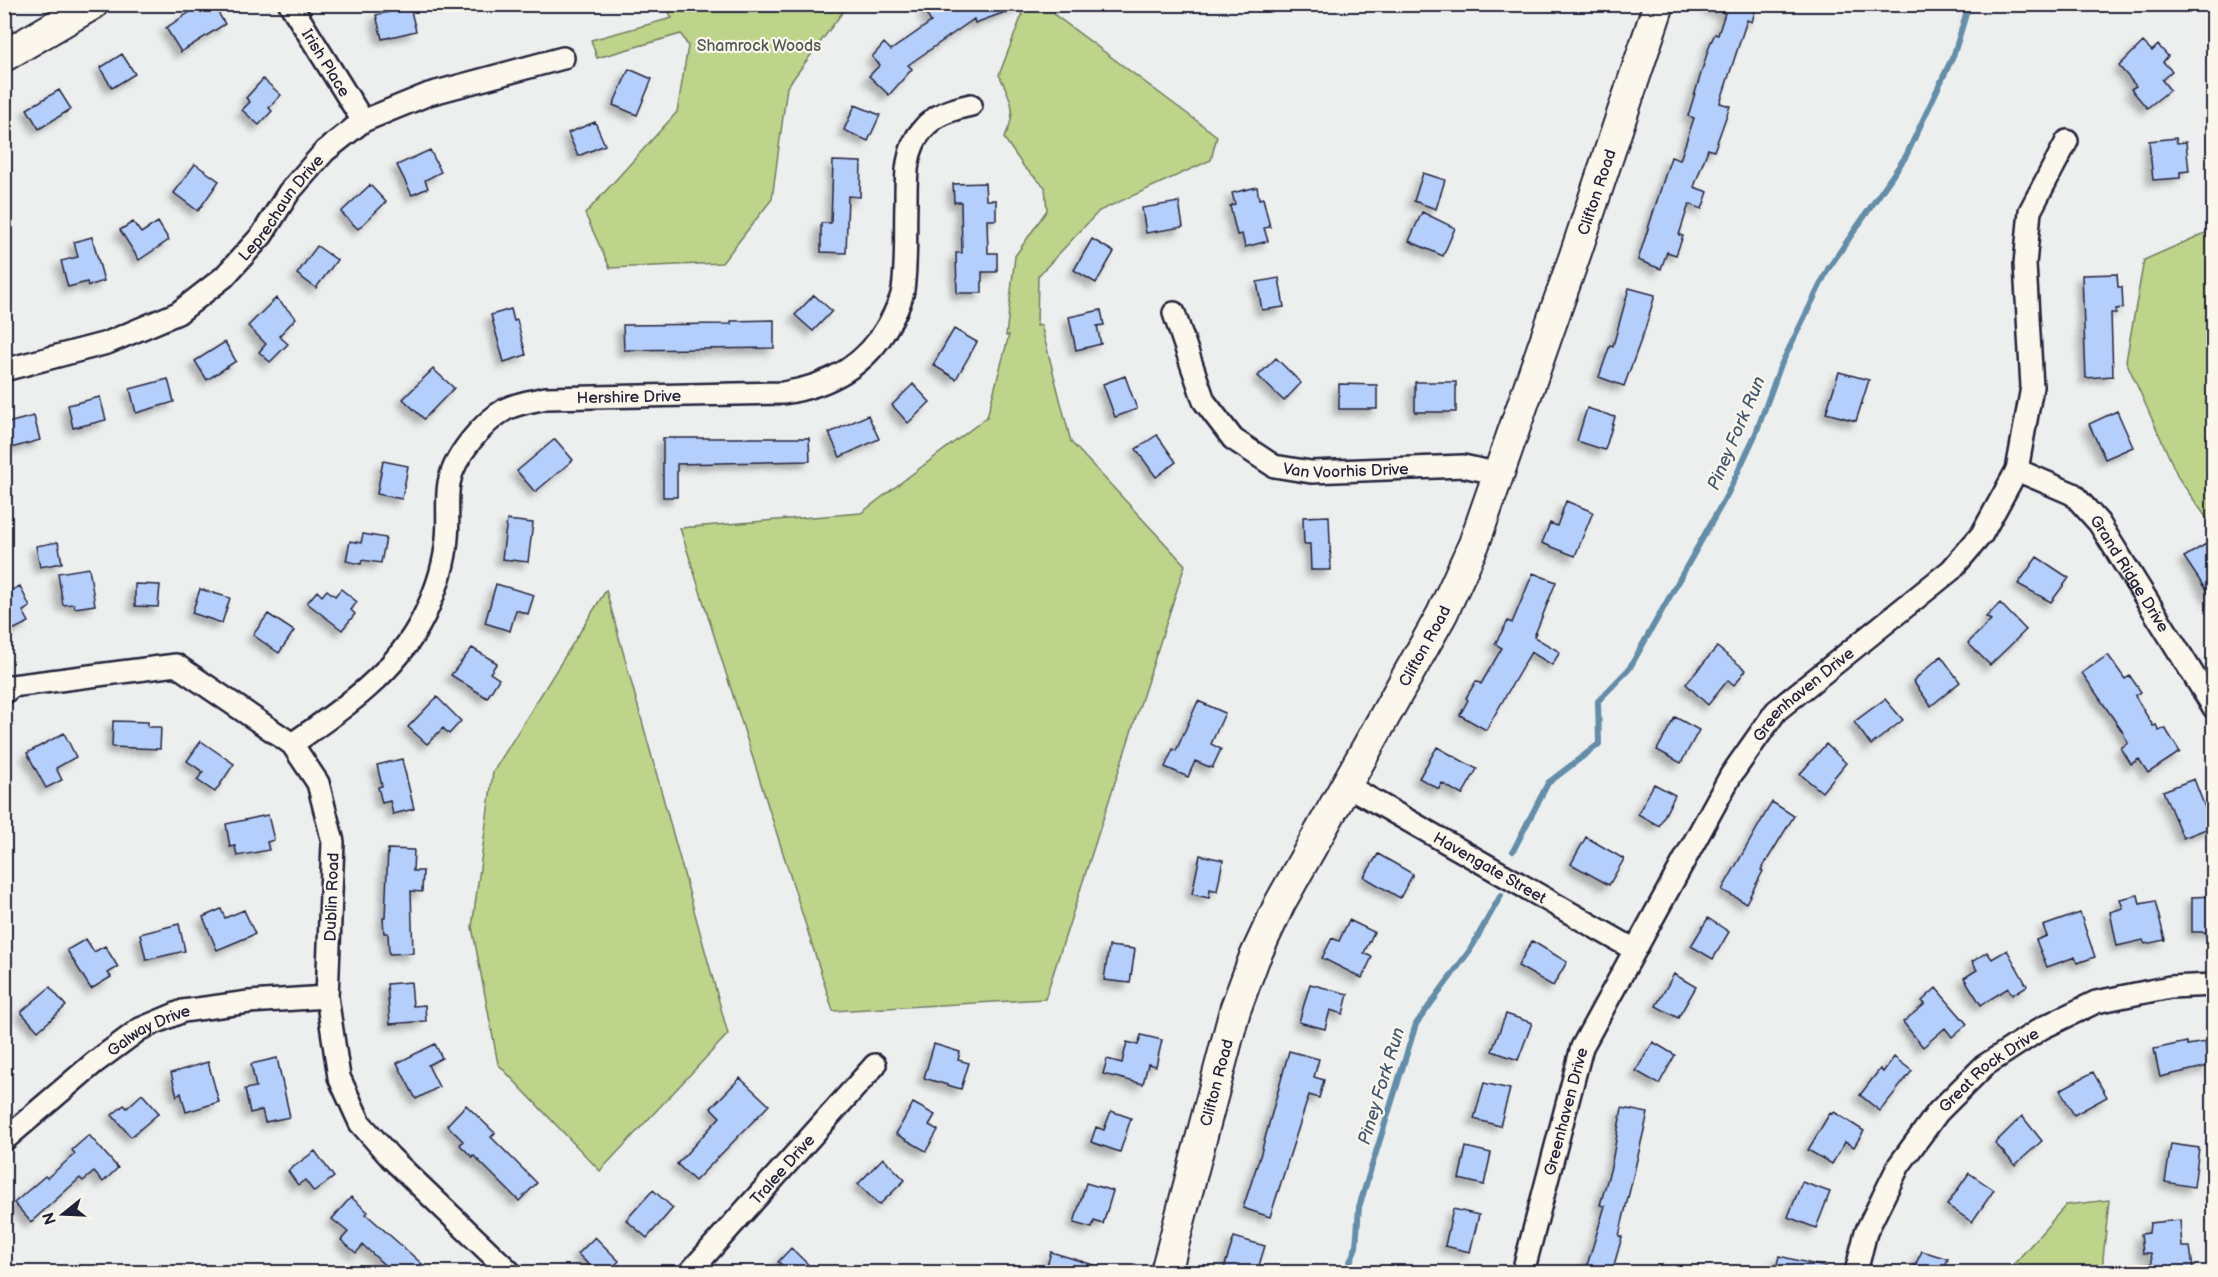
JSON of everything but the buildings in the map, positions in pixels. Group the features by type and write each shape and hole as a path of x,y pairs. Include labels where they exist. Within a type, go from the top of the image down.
{"main road":[{"path":"4,56 93,4"},
{"name":"Clifton Road","path":"1166,1272 1244,984 1264,934 1455,588 1474,544 1500,474 1659,4"}],"street":[{"name":"Irish Place","path":"290,4 363,121"},
{"name":"Leprechaun Drive","path":"4,370 107,343 178,313 224,277 262,235 289,192 325,151 363,121 429,94 563,58"},
{"name":"Hershire Drive","path":"292,744 360,693 404,651 423,617 440,575 447,537 449,483 454,468 480,430 499,414 508,408 528,402 557,397 783,393 817,386 835,378 864,359 885,331 896,311 902,293 905,271 907,170 915,141 923,129 940,115 971,105"},
{"name":"Greenhaven Drive","path":"1523,1272 1582,1047 1731,775 1776,711 1952,570 1982,534 2017,470 2032,387 2025,264 2030,211 2067,141"},
{"name":"Van Voorhis Drive","path":"1174,313 1204,401 1233,439 1274,466 1311,472 1463,466 1500,474"},
{"name":"Grand Ridge Drive","path":"2017,470 2073,494 2099,523 2214,708"},
{"name":"Dublin Road","path":"4,693 12,686 176,665 292,744 318,783 333,842 327,997 339,1077 360,1123 390,1157 510,1272"},
{"name":"Havengate Street","path":"1346,785 1635,950"},
{"name":"Great Rock Drive","path":"1856,1272 1866,1232 1899,1165 1938,1112 1984,1066 2042,1028 2096,1002 2170,987 2214,985"},
{"name":"Galway Drive","path":"4,1140 94,1063 140,1029 183,1011 249,1002 327,997"},
{"name":"Tralee Drive","path":"690,1272 875,1065"}],"green space":[{"name":"Shamrock Woods","path":"665,5 848,5 787,87 772,199 722,263 610,268 585,214 677,112 688,46 681,34 597,58 591,40 672,18"},
{"path":"1018,5 1053,5 1055,15 1217,136 1211,160 1099,211 1038,276 1037,326 1041,325 1071,442 1185,565 1045,999 833,1011 680,528 861,513 987,417 1009,335 1006,336 1015,256 1047,210 1045,187 1024,167 1004,138 1011,121 1012,106 999,75 1022,15"},
{"path":"2212,230 2214,232 2213,527 2179,479 2126,361 2144,260"},
{"path":"606,590 728,1034 600,1171 498,1064 472,927 493,772"},
{"path":"2109,1200 2103,1259 2104,1272 2007,1272 2066,1205"}],"waterway":[{"name":"Piney Fork Run","path":"1513,851 1548,783 1599,744 1598,701 1629,669 1728,493 1756,433 1780,367 1828,269 1906,156 1954,54 1969,4"},
{"name":"Piney Fork Run","path":"1346,1272 1356,1247 1359,1207 1416,1024 1470,950 1501,895"}]}
